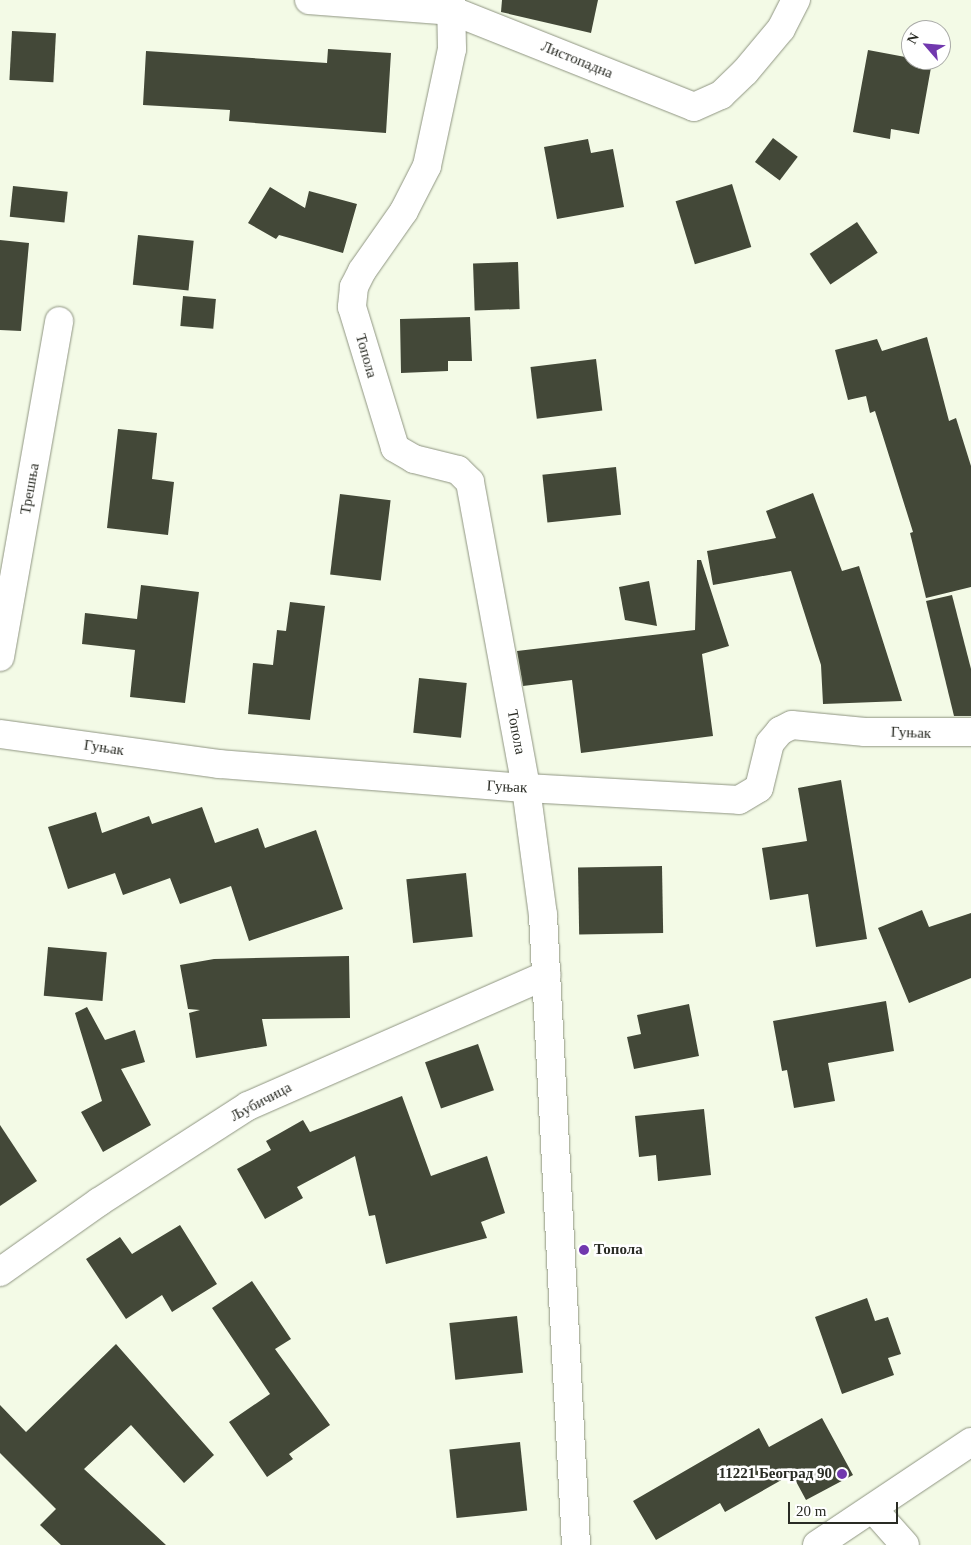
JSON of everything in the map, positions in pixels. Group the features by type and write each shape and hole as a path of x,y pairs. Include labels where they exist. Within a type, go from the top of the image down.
{"street":[{"name":"Листопадна","path":"309,0 452,5 694,107 721,95 745,72 781,29 796,0"},
{"name":"Топола","path":"452,5 452,50 427,166 404,211 362,271 354,287 352,307 395,448 414,459 458,470 470,482 526,788 543,916 576,1545"},
{"name":"Трешња","path":"0,657 59,321"},
{"name":"Гуњак","path":"0,734 219,764 526,788 739,800 759,788 770,742 780,731 792,725 883,732 971,732"},
{"name":"Љубичица","path":"0,1272 99,1202 248,1106 546,974"},
{"path":"817,1545 971,1442"},
{"path":"873,1509 905,1545"}],"building":[{"path":"502,0 598,0 591,33 501,12"},
{"path":"12,31 56,33 53,82 9,80"},
{"path":"328,49 391,53 386,133 229,121 230,110 143,105 146,51 327,63"},
{"path":"868,50 901,56 901,70 931,70 919,134 891,129 890,139 853,132"},
{"path":"773,138 798,157 780,181 755,162"},
{"path":"588,139 591,153 613,149 624,207 557,219 544,147"},
{"path":"732,184 751,247 695,264 676,201"},
{"path":"13,186 68,192 64,223 10,217"},
{"path":"270,187 305,208 309,191 357,204 343,253 279,235 276,239 248,223"},
{"path":"857,222 878,253 830,285 810,254"},
{"path":"138,235 194,241 188,291 133,285"},
{"path":"0,240 29,243 21,331 0,330"},
{"path":"518,262 520,309 475,311 473,264"},
{"path":"183,296 216,299 213,329 180,326"},
{"path":"470,317 472,361 448,361 448,371 401,373 400,319"},
{"path":"927,337 949,421 956,418 971,466 971,587 926,598 910,533 913,532 875,411 870,413 866,396 848,400 835,350 877,339 882,351"},
{"path":"596,359 602,411 537,419 530,367"},
{"path":"118,429 157,433 152,479 174,482 168,535 107,528"},
{"path":"616,467 621,515 547,522 542,475"},
{"path":"813,493 842,571 859,566 902,701 823,704 821,665 791,571 713,585 707,551 776,538 766,511"},
{"path":"340,494 391,500 381,581 330,574"},
{"path":"697,560 701,560 729,646 702,654 713,736 581,753 572,680 523,686 517,651 695,630"},
{"path":"649,581 657,626 625,620 619,587"},
{"path":"141,585 199,592 185,703 130,697 135,650 82,644 85,613 137,619"},
{"path":"952,595 971,669 971,716 954,716 926,601"},
{"path":"290,602 325,606 310,720 248,714 253,663 273,665 277,630 286,631"},
{"path":"419,678 467,683 461,738 413,733"},
{"path":"841,780 867,939 816,947 808,894 770,900 762,848 807,841 798,788"},
{"path":"202,807 215,843 258,828 265,848 316,830 343,909 249,941 231,886 180,904 170,878 123,895 115,873 68,889 48,827 96,812 102,833 149,816 152,824"},
{"path":"662,866 663,933 579,934 578,867"},
{"path":"466,873 473,937 413,943 406,879"},
{"path":"922,910 929,927 971,913 971,978 909,1003 878,928"},
{"path":"48,947 107,952 103,1001 44,996"},
{"path":"349,956 350,1018 262,1019 267,1046 196,1058 189,1013 200,1010 188,1009 180,965 214,959"},
{"path":"886,1001 894,1051 828,1063 835,1101 794,1108 787,1070 782,1071 773,1021"},
{"path":"689,1004 699,1056 634,1069 627,1037 641,1034 637,1015"},
{"path":"87,1007 105,1040 135,1030 145,1062 121,1069 151,1125 103,1152 81,1112 102,1101 75,1013"},
{"path":"478,1044 494,1090 441,1109 425,1062"},
{"path":"402,1096 431,1176 487,1156 505,1213 481,1222 487,1238 386,1264 375,1215 369,1216 355,1156 297,1187 303,1198 265,1219 237,1169 271,1150 266,1141 303,1120 310,1132"},
{"path":"704,1109 711,1175 658,1181 656,1155 639,1157 635,1116"},
{"path":"0,1125 37,1181 0,1206"},
{"path":"180,1225 217,1284 172,1312 162,1295 126,1319 86,1259 120,1237 132,1254"},
{"path":"252,1281 291,1339 275,1349 330,1425 289,1454 293,1459 267,1477 229,1422 270,1394 212,1308"},
{"path":"867,1298 875,1321 888,1317 901,1354 888,1358 894,1375 842,1394 815,1317"},
{"path":"517,1316 523,1373 455,1380 449,1323"},
{"path":"116,1344 214,1455 184,1483 131,1425 84,1469 166,1545 61,1545 40,1525 56,1509 0,1453 0,1405 26,1432"},
{"path":"822,1418 853,1475 806,1500 792,1474 725,1512 720,1503 656,1540 633,1501 759,1428 769,1447"},
{"path":"520,1442 527,1511 457,1518 449,1449"}],"place":[{"name":"Топола","path":"584,1250"},
{"name":"11221 Београд 90","path":"842,1474"}]}
